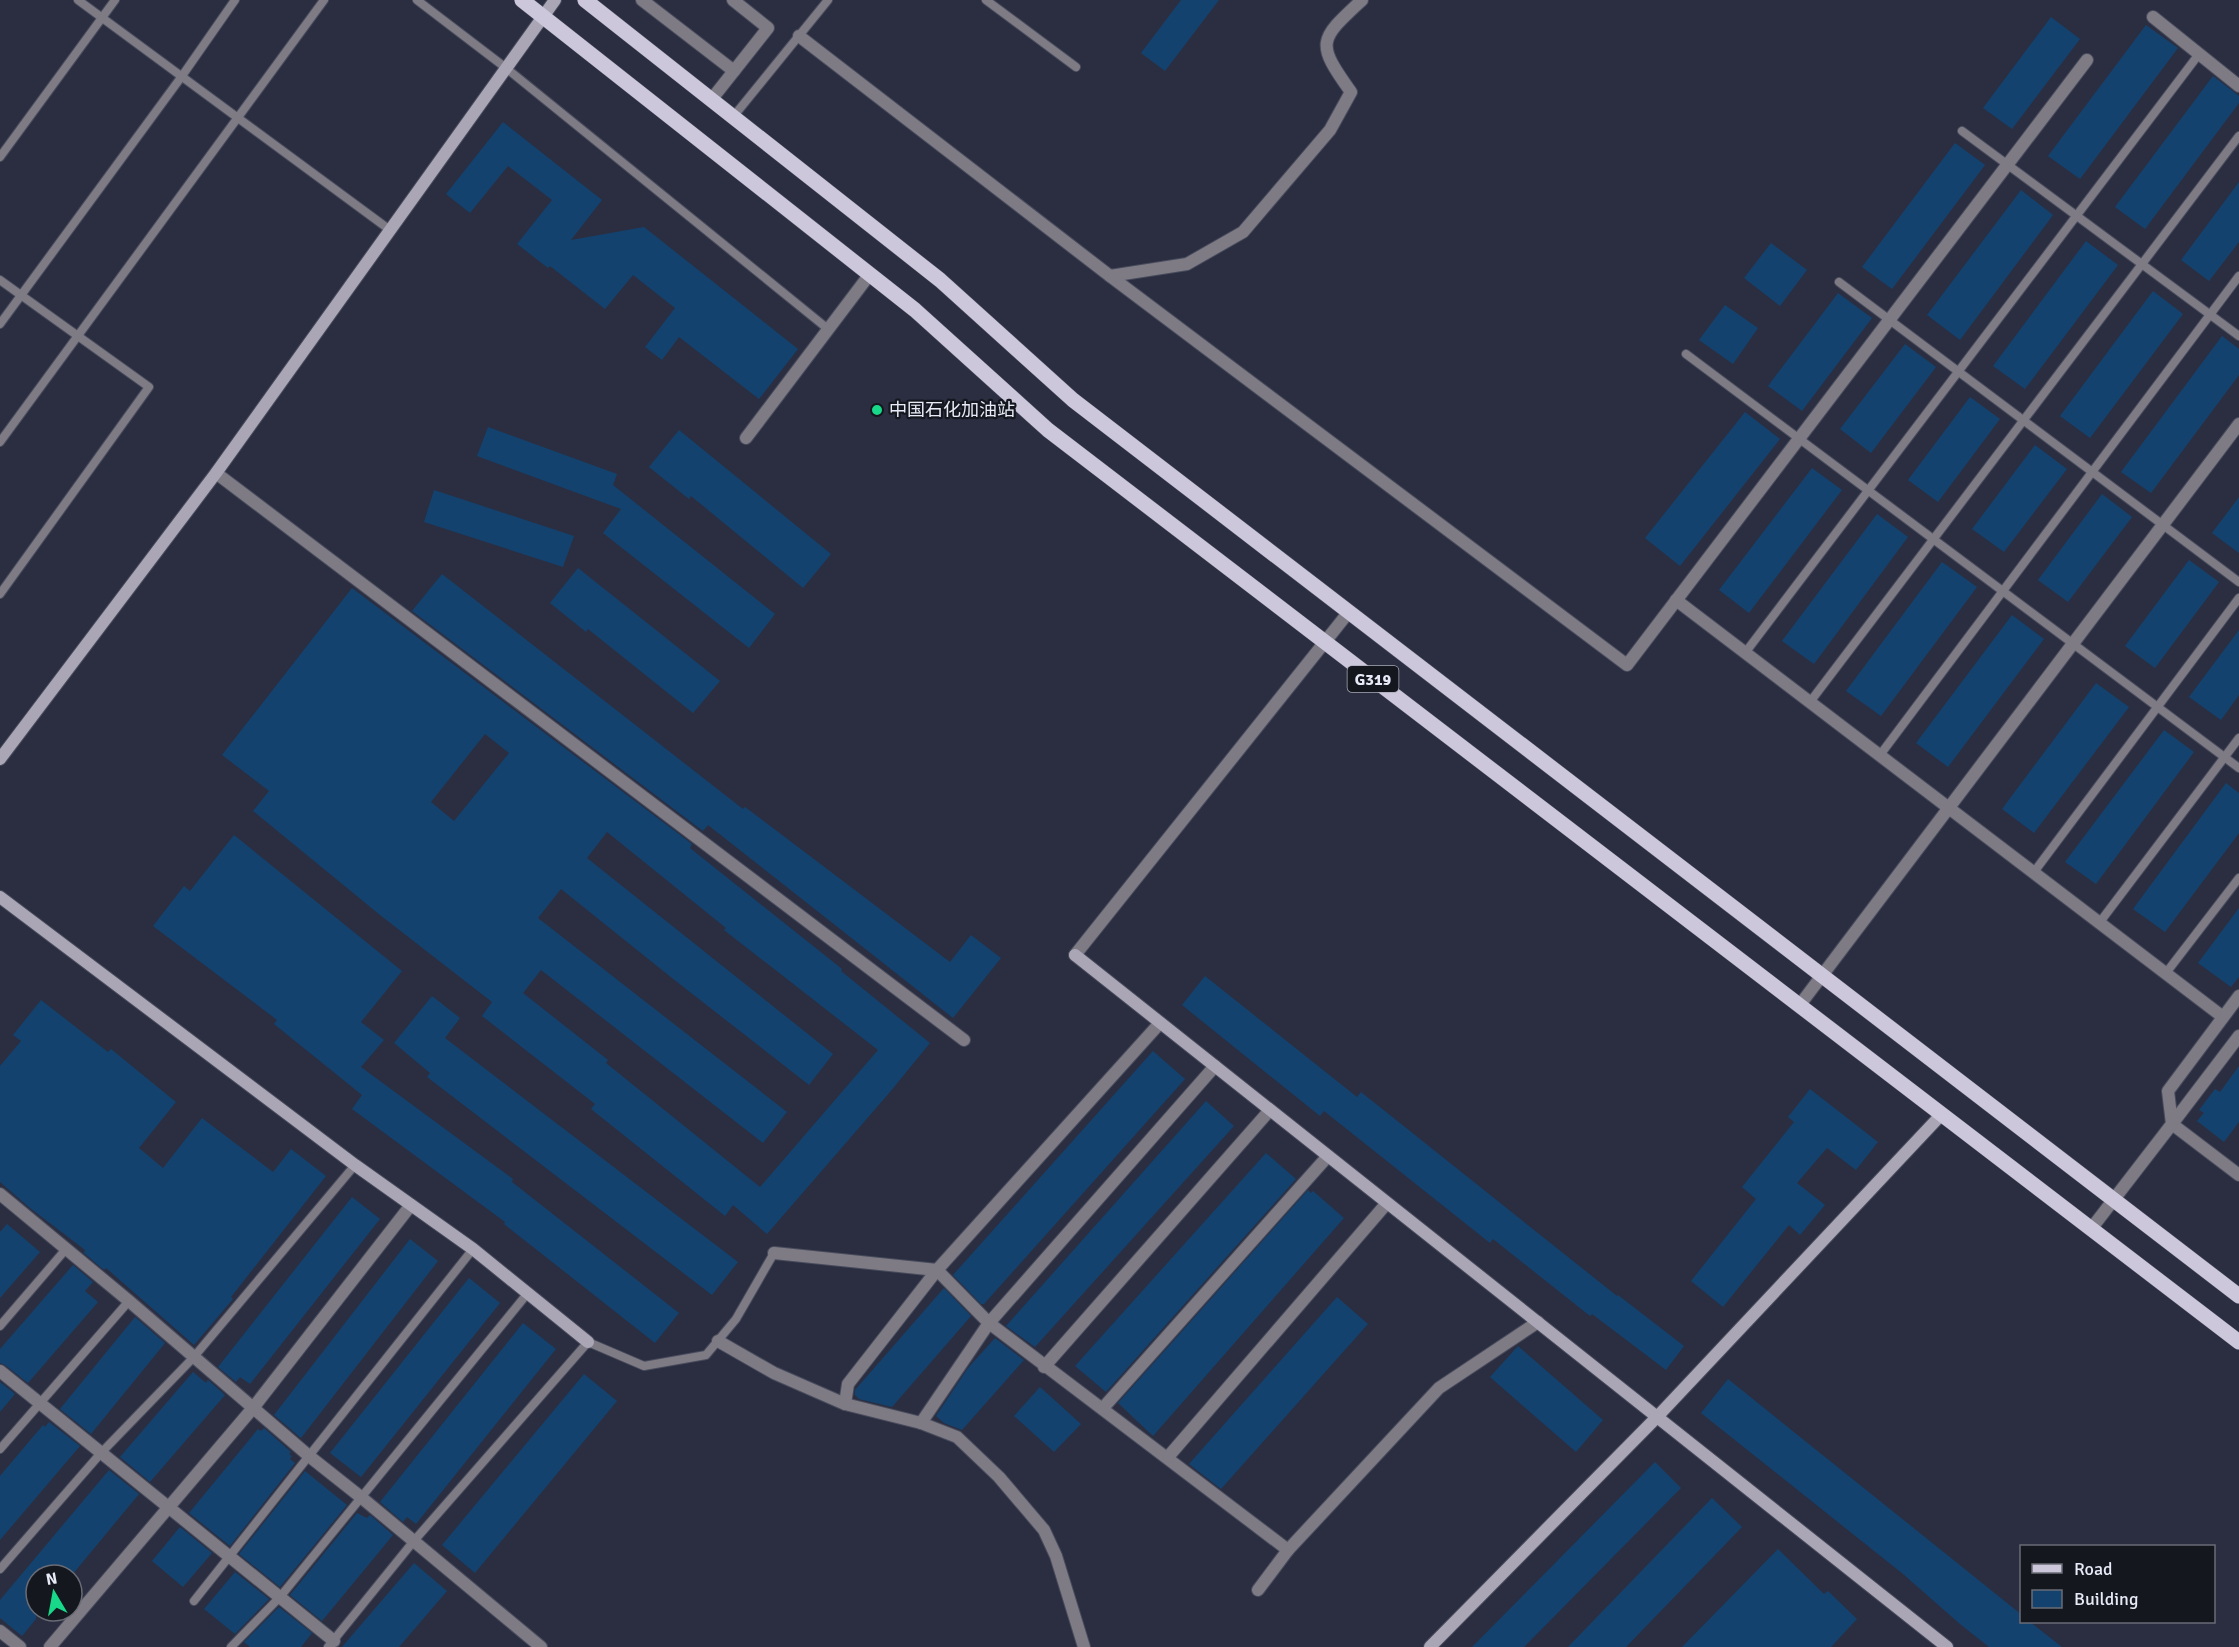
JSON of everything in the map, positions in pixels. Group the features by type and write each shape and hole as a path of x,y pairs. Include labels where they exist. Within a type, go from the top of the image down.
{"main road":[{"name":"G319","path":"522,0 915,310 1048,430 2239,1342"},
{"name":"G319","path":"585,0 940,280 1072,400 2239,1296"}],"street":[{"path":"0,759 216,473 555,0"},
{"path":"642,0 734,71"},
{"path":"711,100 768,28 733,0"},
{"path":"1110,276 1187,264 1243,232 1330,130 1351,92 1332,66 1325,45 1332,29 1362,0"},
{"path":"2152,18 2239,86"},
{"path":"799,36 1110,276 1627,665 2087,60"},
{"path":"746,438 870,274"},
{"path":"1799,1006 2239,424"},
{"path":"216,473 964,1040"},
{"path":"1676,600 2223,1017"},
{"path":"1348,613 1075,955 1947,1647"},
{"path":"0,897 355,1165 472,1249 588,1342"},
{"path":"2239,996 2168,1091 2172,1124 2239,1175"},
{"path":"845,1404 848,1384 937,1270 1161,1023"},
{"path":"2091,1229 2239,1036"},
{"path":"921,1423 989,1323 1215,1066"},
{"path":"1044,1367 1270,1110"},
{"path":"1430,1647 1657,1417 1941,1115"},
{"path":"1103,1408 1328,1156"},
{"path":"0,1194 536,1646"},
{"path":"1168,1457 1387,1203"},
{"path":"50,1647 253,1408 411,1205"},
{"path":"774,1253 937,1270 989,1323 1044,1367 1103,1408 1288,1550"},
{"path":"1258,1590 1288,1550 1439,1388 1538,1322"},
{"path":"718,1341 774,1373 845,1404 921,1423 957,1437 999,1477 1044,1530 1056,1556 1084,1647"},
{"path":"0,1371 280,1597 331,1644"},
{"path":"0,1631 20,1647"}],"lane":[{"path":"78,0 390,230"},
{"path":"0,157 115,0"},
{"path":"0,324 235,0"},
{"path":"0,442 324,0"},
{"path":"417,0 506,68 828,329"},
{"path":"734,117 828,0"},
{"path":"986,0 1076,67"},
{"path":"1745,652 2199,54"},
{"path":"1962,131 2239,336"},
{"path":"1810,702 2239,136"},
{"path":"1880,755 2239,276"},
{"path":"0,280 149,387 0,594"},
{"path":"1839,282 1888,321 2239,582"},
{"path":"1686,354 2239,768"},
{"path":"2034,872 2239,598"},
{"path":"2100,922 2239,738"},
{"path":"2166,973 2239,878"},
{"path":"0,1569 101,1453 193,1358 355,1165"},
{"path":"0,1326 66,1249"},
{"path":"194,1601 228,1555 472,1249"},
{"path":"331,1644 413,1542 588,1342 644,1366 706,1355 736,1319 774,1253"},
{"path":"231,1647 280,1597 527,1294"},
{"path":"0,1449 129,1301"}],"building":[{"path":"1181,0 1219,0 1165,71 1141,53"},
{"path":"2051,17 2080,39 2012,129 1983,108"},
{"path":"2146,25 2178,48 2080,179 2048,156"},
{"path":"2213,76 2239,96 2239,103 2145,229 2115,207"},
{"path":"503,122 602,200 571,240 644,227 798,349 759,399 679,337 662,360 645,347 675,308 633,275 605,309 550,266 548,268 517,244 552,200 508,166 470,213 446,194"},
{"path":"1955,143 1985,165 1892,289 1862,267"},
{"path":"2239,182 2239,242 2209,281 2181,260"},
{"path":"2021,190 2053,215 1960,340 1927,315"},
{"path":"2086,241 2118,265 2025,389 1993,366"},
{"path":"1771,243 1807,270 1780,306 1744,278"},
{"path":"2153,291 2183,314 2090,438 2060,416"},
{"path":"1838,293 1872,318 1802,411 1768,386"},
{"path":"1725,305 1758,328 1733,364 1699,340"},
{"path":"2222,336 2239,349 2239,375 2151,493 2121,472"},
{"path":"1905,344 1936,367 1871,453 1840,429"},
{"path":"1970,397 2000,419 1938,502 1908,480"},
{"path":"1745,412 1780,439 1680,566 1645,538"},
{"path":"488,427 617,474 613,485 775,614 749,648 603,533 621,509 477,456"},
{"path":"679,430 831,554 803,588 691,496 689,499 649,467"},
{"path":"2035,445 2067,469 2004,552 1972,529"},
{"path":"1812,468 1842,490 1749,613 1719,590"},
{"path":"434,490 574,536 563,567 424,522"},
{"path":"2102,494 2132,517 2068,602 2038,580"},
{"path":"2239,497 2239,553 2212,533"},
{"path":"1877,514 1908,537 1814,664 1782,641"},
{"path":"2189,560 2219,582 2155,668 2125,646"},
{"path":"1942,562 1977,587 1881,716 1846,691"},
{"path":"578,568 720,681 693,713 588,629 586,632 550,603"},
{"path":"442,574 743,809 745,807 950,962 971,935 1001,958 953,1018 708,825 703,831 412,611"},
{"path":"352,588 692,844 690,848 842,969 841,971 930,1043 767,1234 733,1205 725,1216 591,1109 595,1104 482,1016 492,1002 380,915 253,811 269,791 222,755","holes":["485,734 509,753 454,821 431,802","607,832 726,928 724,930 878,1050 760,1187 606,1063 608,1060 523,993 541,970 763,1143 787,1112 538,918 561,889 809,1085 833,1054 587,858"]},
{"path":"2012,615 2044,639 1948,767 1916,743"},
{"path":"2239,630 2239,695 2221,720 2189,697"},
{"path":"2096,683 2129,707 2034,833 2002,809"},
{"path":"2164,730 2194,752 2096,884 2065,862"},
{"path":"2226,783 2239,793 2239,833 2165,932 2133,909"},
{"path":"234,835 402,971 361,1022 384,1040 361,1067 513,1179 512,1182 679,1313 655,1343 504,1224 505,1222 352,1109 362,1095 274,1024 277,1020 153,926 184,886 190,891"},
{"path":"2239,908 2239,977 2231,987 2198,963"},
{"path":"1205,976 1357,1097 1361,1092 1617,1296 1684,1346 1666,1370 1592,1314 1590,1316 1493,1239 1490,1243 1324,1111 1320,1116 1182,1005"},
{"path":"432,996 460,1018 445,1038 738,1262 712,1295 427,1077 430,1073 394,1043"},
{"path":"41,1000 108,1052 111,1049 176,1102 139,1148 163,1168 202,1118 273,1172 291,1149 326,1176 231,1297 233,1299 194,1345 106,1268 104,1270 84,1253 85,1250 0,1182 0,1066 21,1041 13,1035"},
{"path":"1153,1051 1185,1079 984,1304 981,1304 953,1275"},
{"path":"2239,1066 2239,1122 2224,1142 2197,1121 2204,1113 2199,1110 2215,1089 2220,1092"},
{"path":"1810,1089 1878,1142 1856,1170 1827,1148 1797,1183 1825,1205 1800,1235 1789,1225 1723,1307 1691,1281 1756,1199 1742,1187 1794,1122 1788,1117"},
{"path":"1206,1101 1234,1126 1035,1347 1006,1326"},
{"path":"1266,1153 1296,1179 1106,1392 1075,1366"},
{"path":"1308,1190 1311,1193 1313,1191 1344,1218 1153,1436 1118,1403"},
{"path":"352,1197 380,1219 250,1384 240,1377 236,1382 218,1367"},
{"path":"7,1224 40,1252 0,1298 0,1232"},
{"path":"410,1239 438,1261 301,1438 274,1415"},
{"path":"73,1265 93,1282 85,1291 98,1302 28,1383 0,1363 0,1349"},
{"path":"469,1278 500,1303 361,1477 330,1453"},
{"path":"944,1288 971,1316 892,1407 859,1399 855,1395 855,1390"},
{"path":"1337,1297 1368,1324 1221,1489 1189,1464"},
{"path":"135,1317 165,1343 91,1434 60,1409"},
{"path":"523,1323 556,1349 416,1524 407,1517 403,1522 380,1502"},
{"path":"995,1338 1024,1360 962,1430 944,1423 936,1416 968,1368"},
{"path":"1518,1346 1603,1420 1576,1452 1490,1377"},
{"path":"193,1372 206,1383 208,1380 225,1395 150,1482 120,1457"},
{"path":"584,1374 617,1401 475,1573 442,1545"},
{"path":"1728,1379 2020,1613 2020,1623 2031,1623 2062,1647 1989,1647 1903,1574 1701,1413"},
{"path":"0,1382 15,1394 0,1412"},
{"path":"1040,1387 1081,1424 1054,1452 1014,1416"},
{"path":"49,1422 80,1446 0,1540 0,1476 43,1425 45,1427"},
{"path":"264,1428 291,1452 290,1459 295,1463 230,1546 189,1513 258,1429 261,1431"},
{"path":"1655,1462 1681,1488 1524,1647 1472,1647"},
{"path":"109,1470 139,1494 82,1563 31,1563"},
{"path":"305,1471 347,1505 280,1587 239,1554"},
{"path":"1712,1498 1742,1527 1626,1647 1568,1647"},
{"path":"357,1513 367,1518 370,1515 393,1535 322,1621 290,1595"},
{"path":"180,1527 212,1553 183,1587 152,1561"},
{"path":"1778,1549 1824,1594 1828,1591 1857,1619 1831,1647 1682,1647"},
{"path":"414,1563 447,1591 399,1647 342,1647"},
{"path":"24,1571 24,1623 33,1623 22,1636 0,1618 0,1600"},
{"path":"235,1572 269,1599 235,1634 204,1609"},
{"path":"279,1607 312,1633 301,1647 250,1647 244,1642"}],"place":[{"name":"中国石化加油站","path":"877,410"}]}
